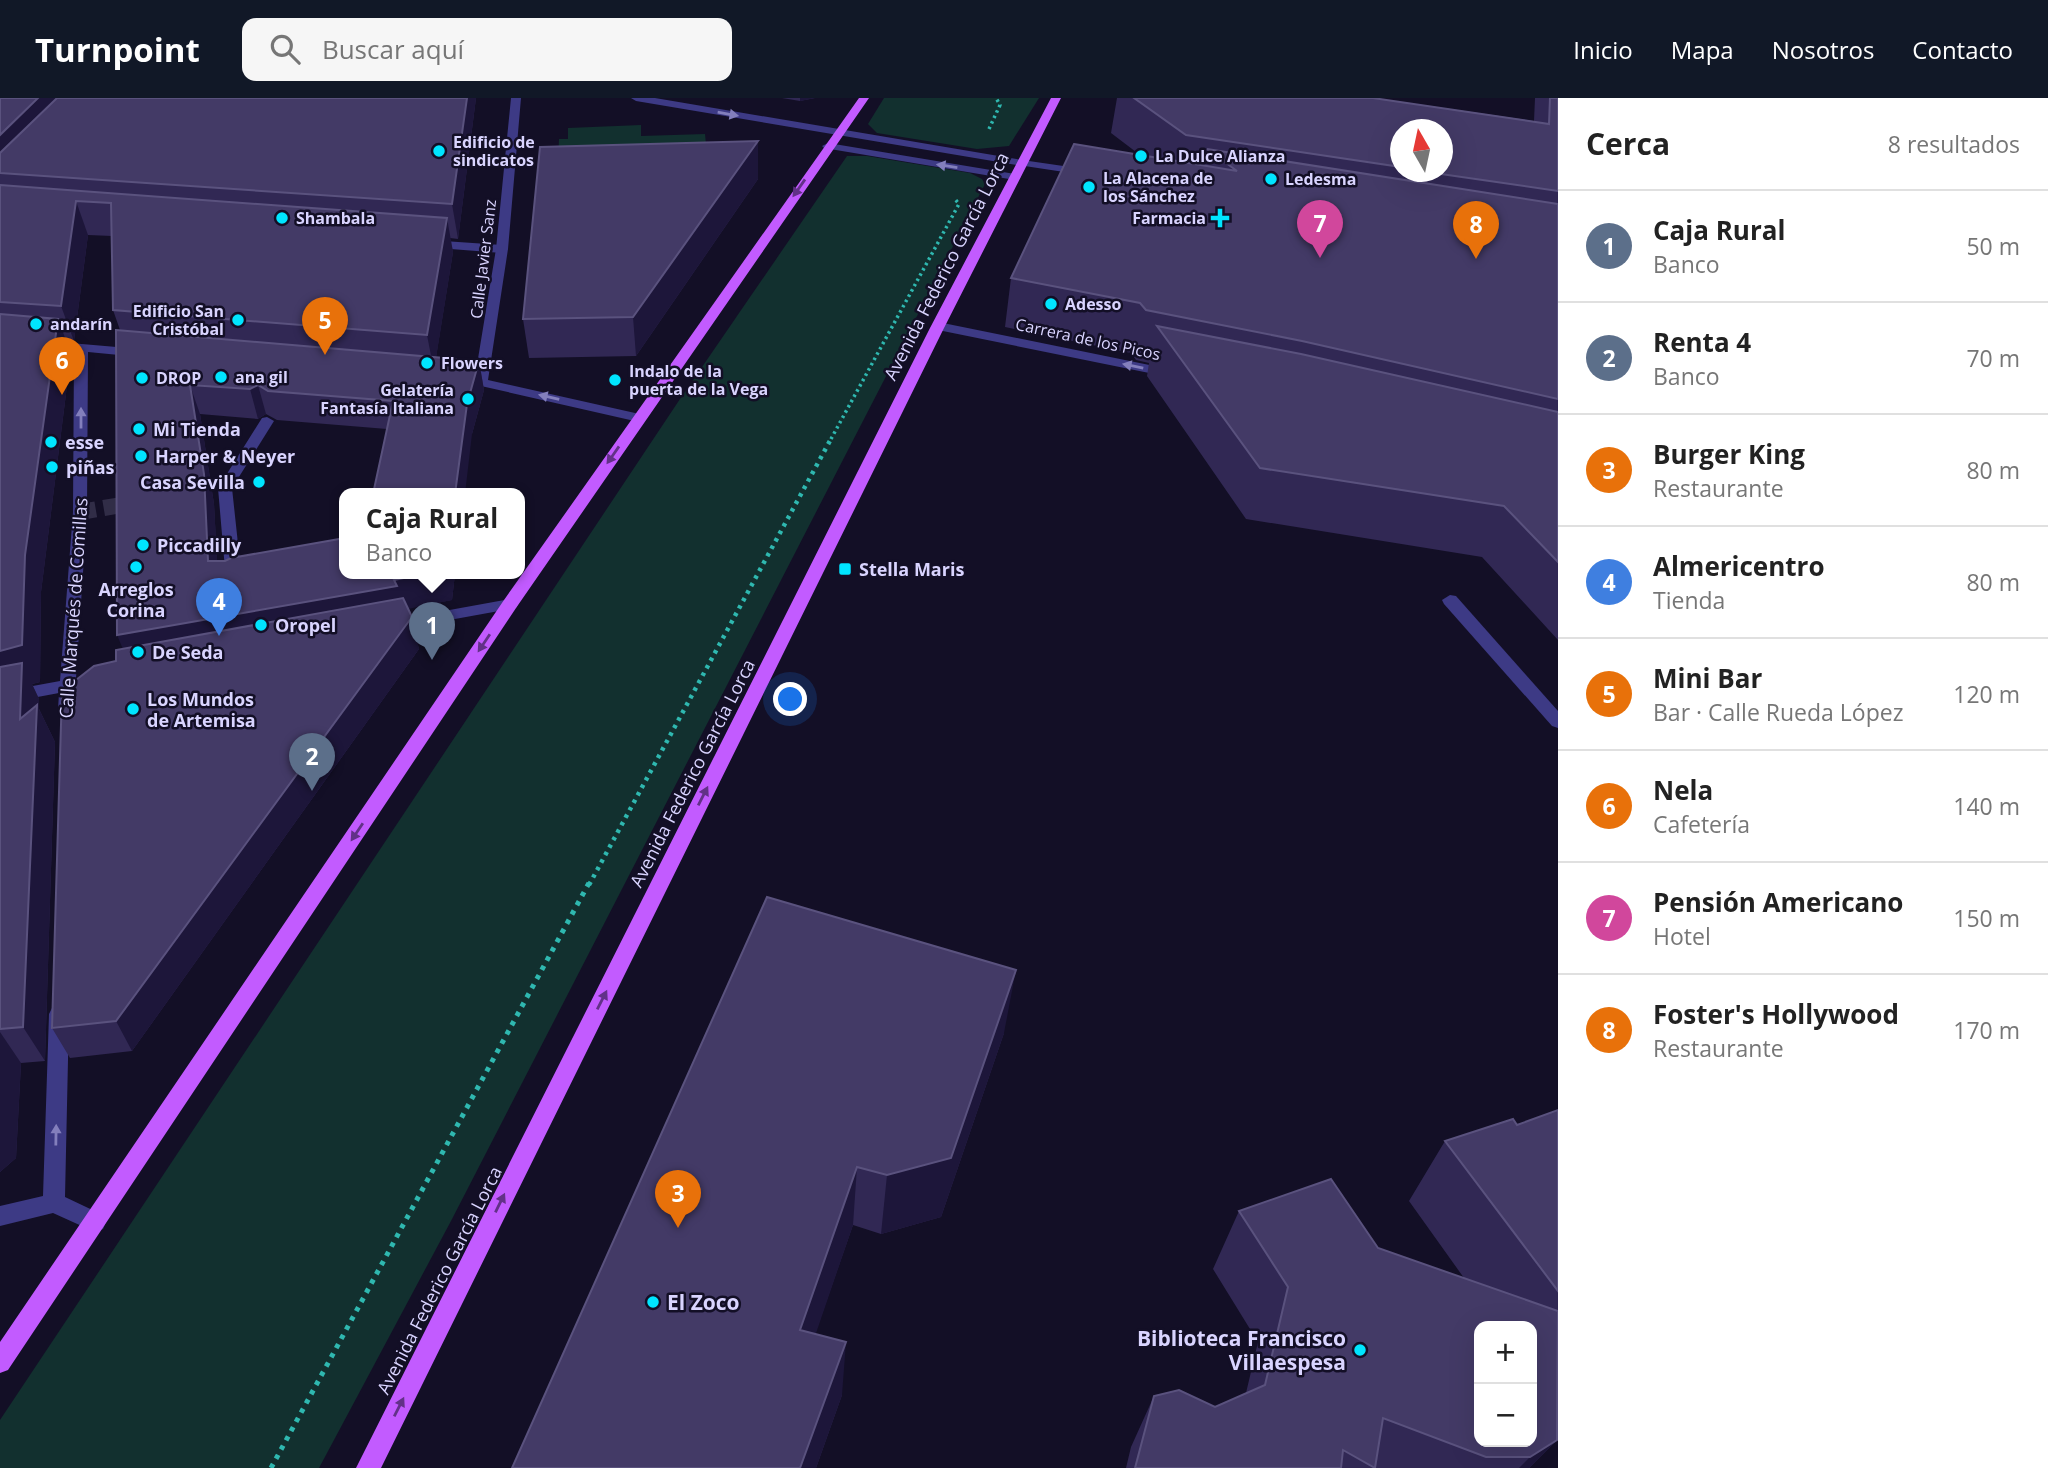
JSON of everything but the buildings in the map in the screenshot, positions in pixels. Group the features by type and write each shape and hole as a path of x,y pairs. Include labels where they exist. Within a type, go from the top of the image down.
{"main road":[{"path":"0,1362 510,604 864,98"},
{"name":"Avenida Federico García Lorca","path":"368,1468 939,326 1056,98"}],"street":[{"path":"636,98 834,139 1018,170 1101,174"},
{"name":"Calle Javier Sanz","path":"481,382 502,249 520,100"},
{"path":"421,243 502,249"},
{"name":"Carrera de los Picos","path":"939,326 1184,376"},
{"path":"54,346 150,354"},
{"name":"Calle Marqués de Comillas","path":"66,728 80,512 82,348"},
{"path":"440,378 481,382 639,418"},
{"path":"234,584 225,488 267,421"},
{"path":"1450,600 1558,722"},
{"path":"374,628 510,604"},
{"path":"0,698 93,681"},
{"path":"54,1203 60,993"},
{"path":"0,1216 54,1203 95,1222"}],"path":[{"path":"986,131 1000,105 996,98"},
{"path":"271,1468 959,204 948,193"}],"green space":[{"path":"884,98 1039,98 1009,146 977,149 877,133 868,124"},
{"path":"641,125 641,136 705,134 709,174 557,180 559,139 568,139 568,128"},
{"path":"847,156 867,156 970,173 982,179 985,184 451,1221 319,1468 0,1468 0,1420 680,399"}],"tunnel":[{"path":"80,512 139,502"}],"place":[{"name":"Edificio de sindicatos","path":"439,151"},
{"name":"La Dulce Alianza","path":"1141,156"},
{"name":"Ledesma","path":"1271,179"},
{"name":"La Alacena de los Sánchez","path":"1089,187"},
{"name":"Shambala","path":"282,218"},
{"name":"Farmacia","path":"1220,218"},
{"name":"Pensión Americano","path":"1320,258"},
{"name":"Foster's Hollywood","path":"1476,259"},
{"name":"Adesso","path":"1051,304"},
{"name":"Edificio San Cristóbal","path":"238,320"},
{"name":"andarín","path":"36,324"},
{"name":"Mini Bar","path":"325,355"},
{"name":"Flowers","path":"427,363"},
{"name":"ana gil","path":"221,377"},
{"name":"DROP","path":"142,378"},
{"name":"Indalo de la puerta de la Vega","path":"615,380"},
{"name":"Nela","path":"62,395"},
{"name":"Gelatería Fantasía Italiana","path":"468,399"},
{"name":"Mi Tienda","path":"139,429"},
{"name":"esse","path":"51,442"},
{"name":"Harper & Neyer","path":"141,456"},
{"name":"piñas","path":"52,467"},
{"name":"Casa Sevilla","path":"259,482"},
{"name":"Piccadilly","path":"143,545"},
{"name":"Arreglos Corina","path":"136,567"},
{"name":"Stella Maris","path":"845,569"},
{"name":"Oropel","path":"261,625"},
{"name":"Almericentro","path":"219,636"},
{"name":"De Seda","path":"138,652"},
{"name":"Caja Rural","path":"432,660"},
{"name":"Los Mundos de Artemisa","path":"133,709"},
{"name":"Renta 4","path":"312,791"},
{"name":"Burger King","path":"678,1228"},
{"name":"El Zoco","path":"653,1302"},
{"name":"Biblioteca Francisco Villaespesa","path":"1360,1350"}]}
